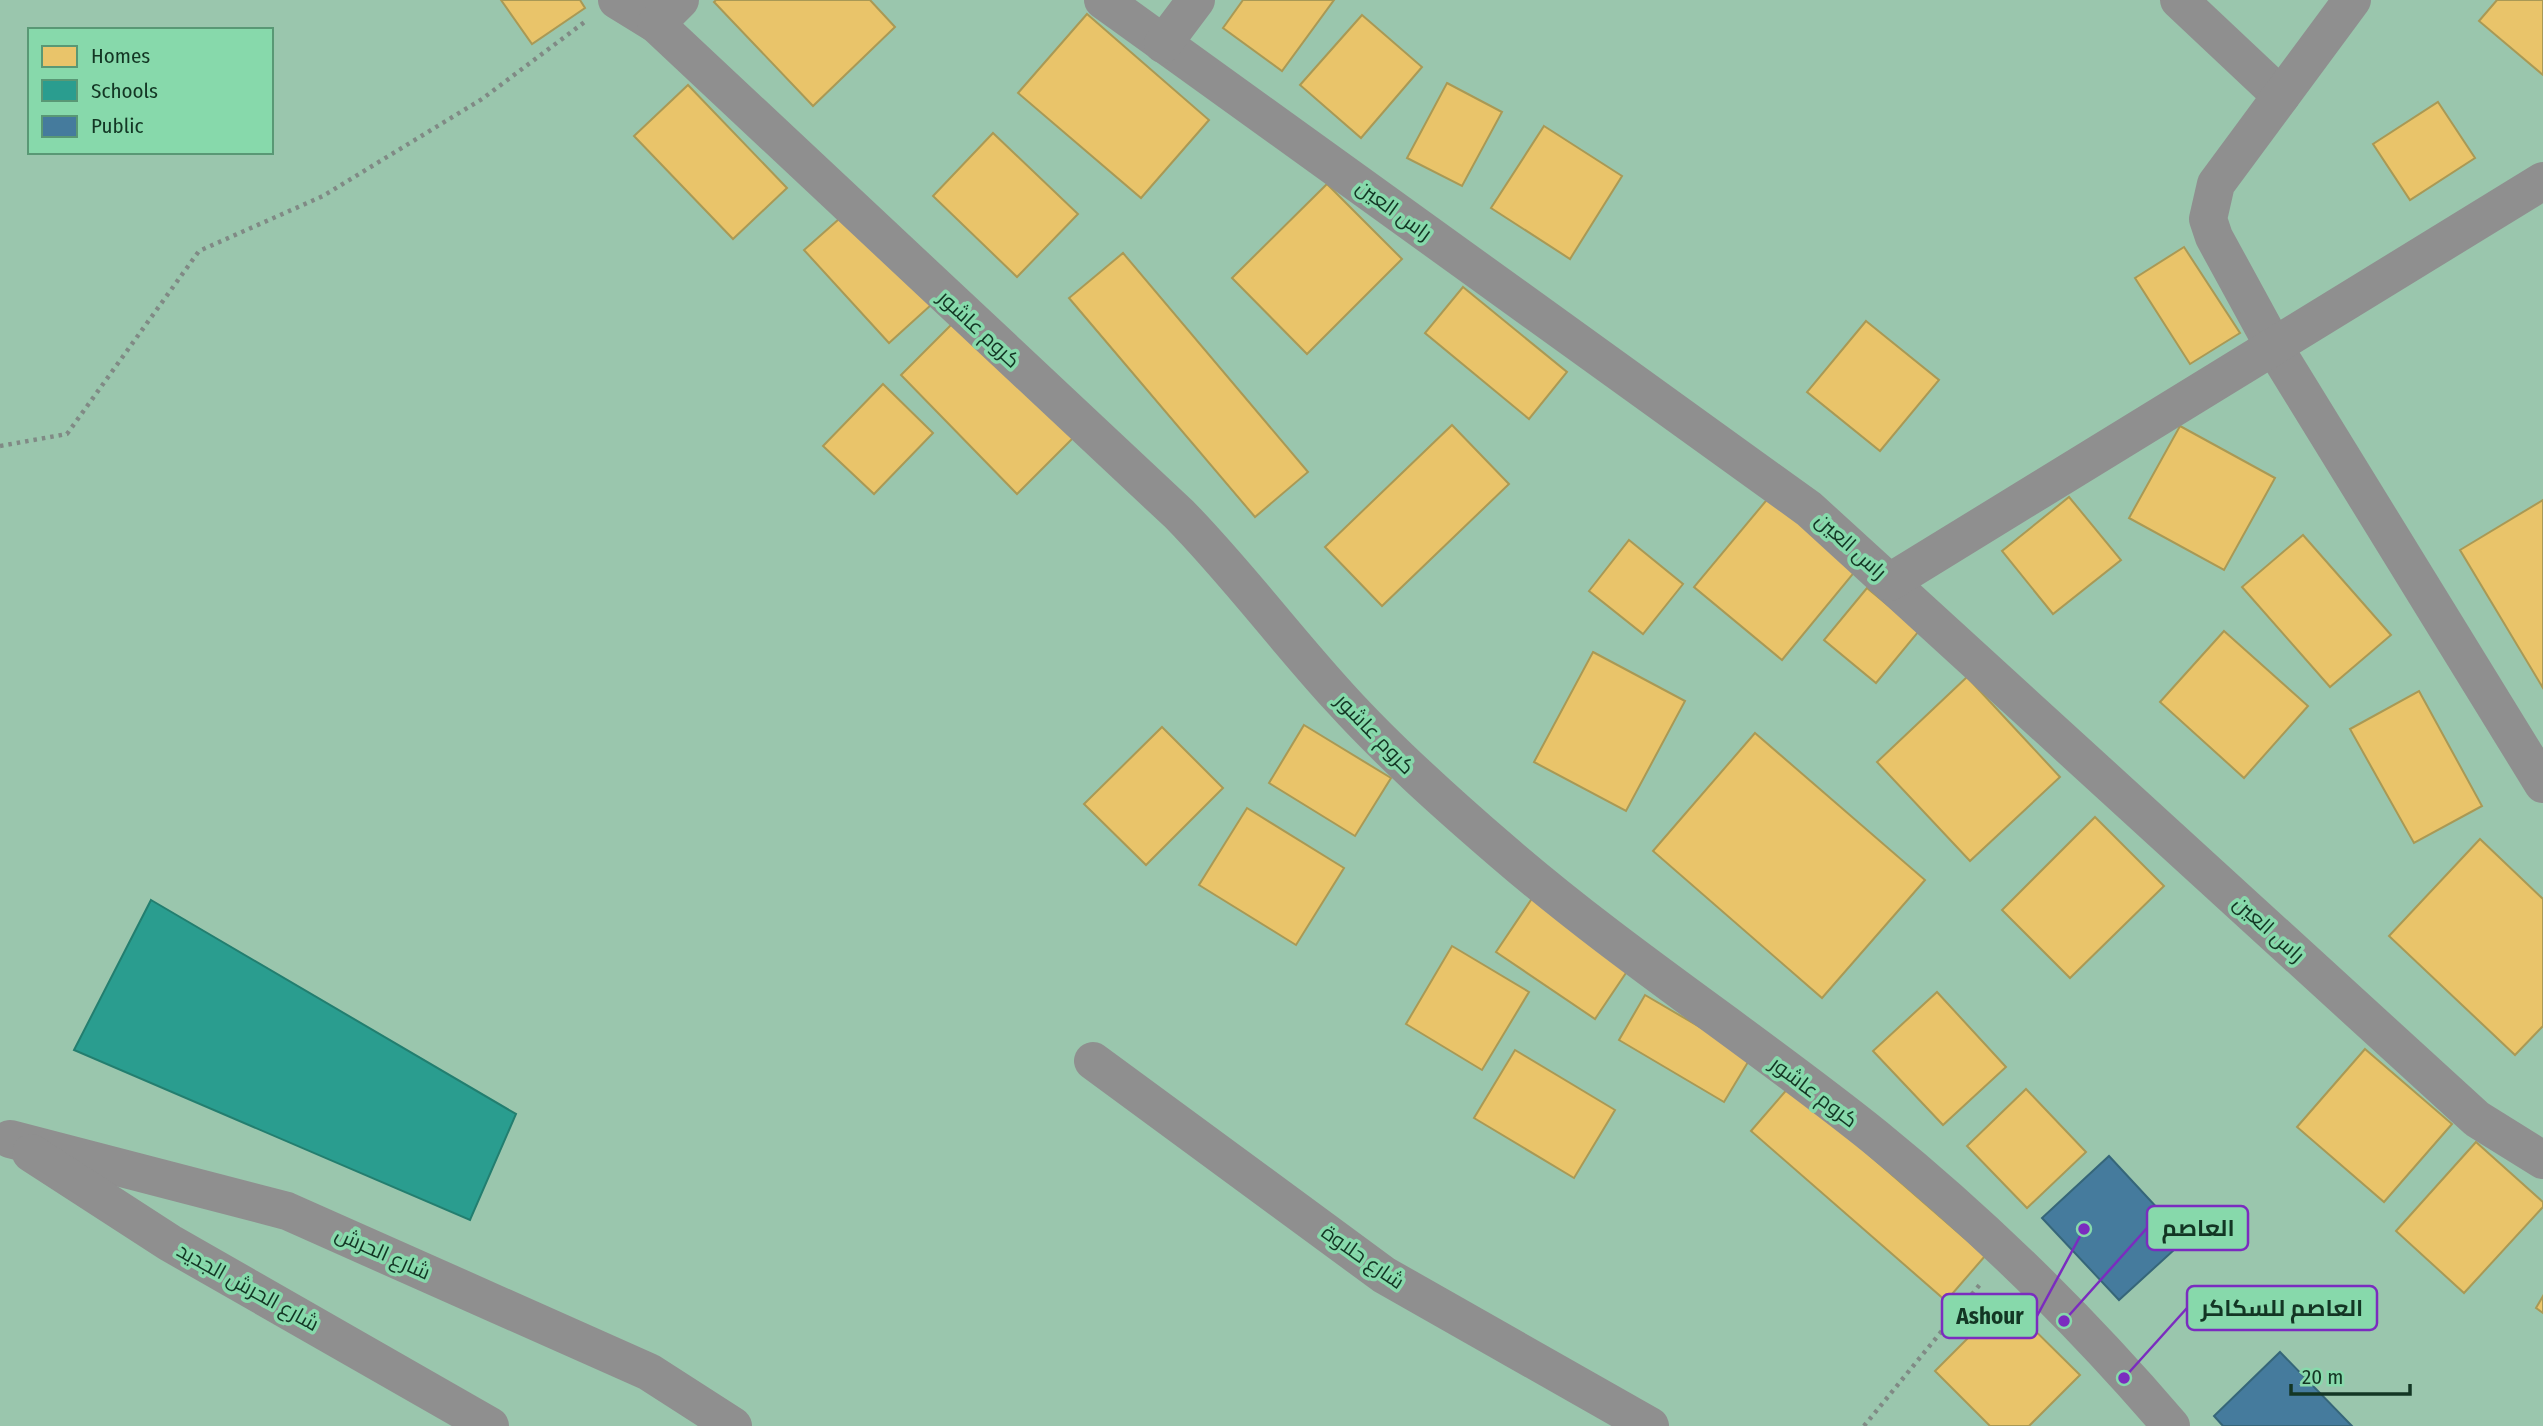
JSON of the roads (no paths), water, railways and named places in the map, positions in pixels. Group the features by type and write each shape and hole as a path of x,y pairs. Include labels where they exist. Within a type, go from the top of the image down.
{"street":[{"name":"راس العين","path":"1103,0 1810,509 2477,1119 2543,1160"},
{"path":"1163,44 1196,0"},
{"path":"2179,0 2281,96"},
{"path":"2352,0 2216,184 2208,219 2214,236 2274,347 2543,784"},
{"name":"كروم عاشور","path":"605,8 668,12 1178,514 1234,572 1337,695 1423,781 1588,922 1874,1136 2006,1251 2171,1426"},
{"path":"1890,582 2543,181"},
{"name":"شارع حلاوة","path":"1093,1061 1384,1275 1650,1426"},
{"name":"شارع الحرش الجديد","path":"5,1136 170,1243 490,1426"},
{"name":"شارع الحرش","path":"5,1136 287,1211 649,1372 733,1426"}],"place":[{"name":"Ashour","path":"2084,1229"},
{"name":"العاصم","path":"2064,1321"},
{"name":"العاصم للسكاكر","path":"2124,1378"}]}
